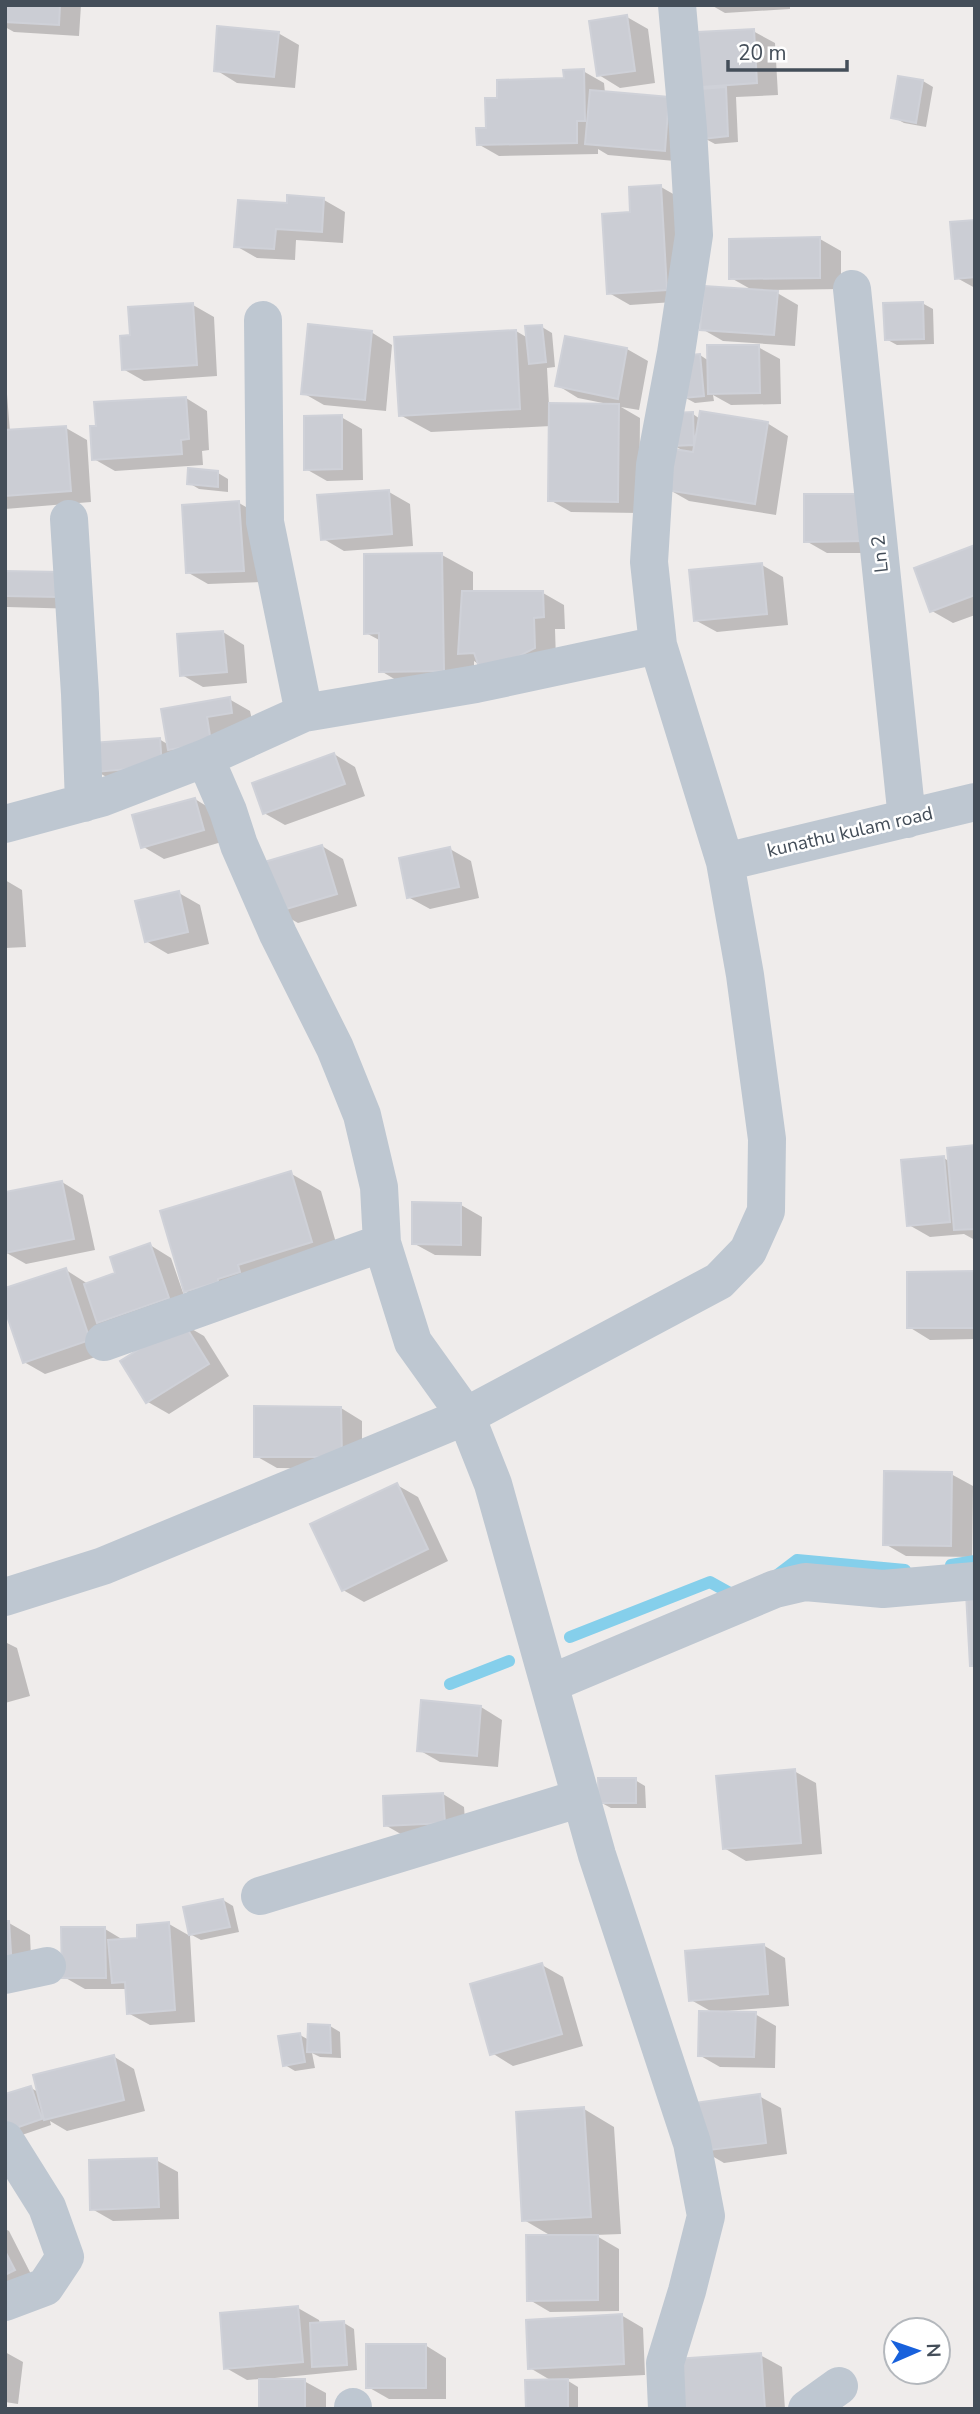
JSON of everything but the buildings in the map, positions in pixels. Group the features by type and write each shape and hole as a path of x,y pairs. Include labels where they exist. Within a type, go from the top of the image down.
{"street":[{"path":"5,1597 103,1566 466,1416 719,1282 748,1251 766,1211 768,1139 725,862 658,645 649,562 654,465 676,353 694,234 677,5"},
{"name":"Ln 2","path":"852,289 906,819"},
{"path":"263,320 265,522 304,713"},
{"path":"69,519 84,803"},
{"path":"5,824 101,798 205,758 304,713 476,684 658,645"},
{"path":"205,758 278,934 335,1048 362,1115 379,1187 382,1242 413,1342 466,1416 493,1484 597,1855 692,2143 706,2216 687,2291 664,2363 667,2409"},
{"name":"kunathu kulam road","path":"725,862 975,802"},
{"path":"104,1342 382,1242"},
{"path":"550,1684 775,1589 805,1582 883,1589 975,1581"},
{"path":"260,1896 581,1798"},
{"path":"5,1975 47,1966"},
{"path":"5,2140 47,2207 65,2257 45,2287 5,2302"},
{"path":"807,2409 839,2386"}],"waterway":[{"path":"776,1576 797,1560 905,1570"},
{"path":"951,1565 975,1561"},
{"path":"570,1637 710,1582 737,1597"},
{"path":"450,1684 509,1661"}]}
